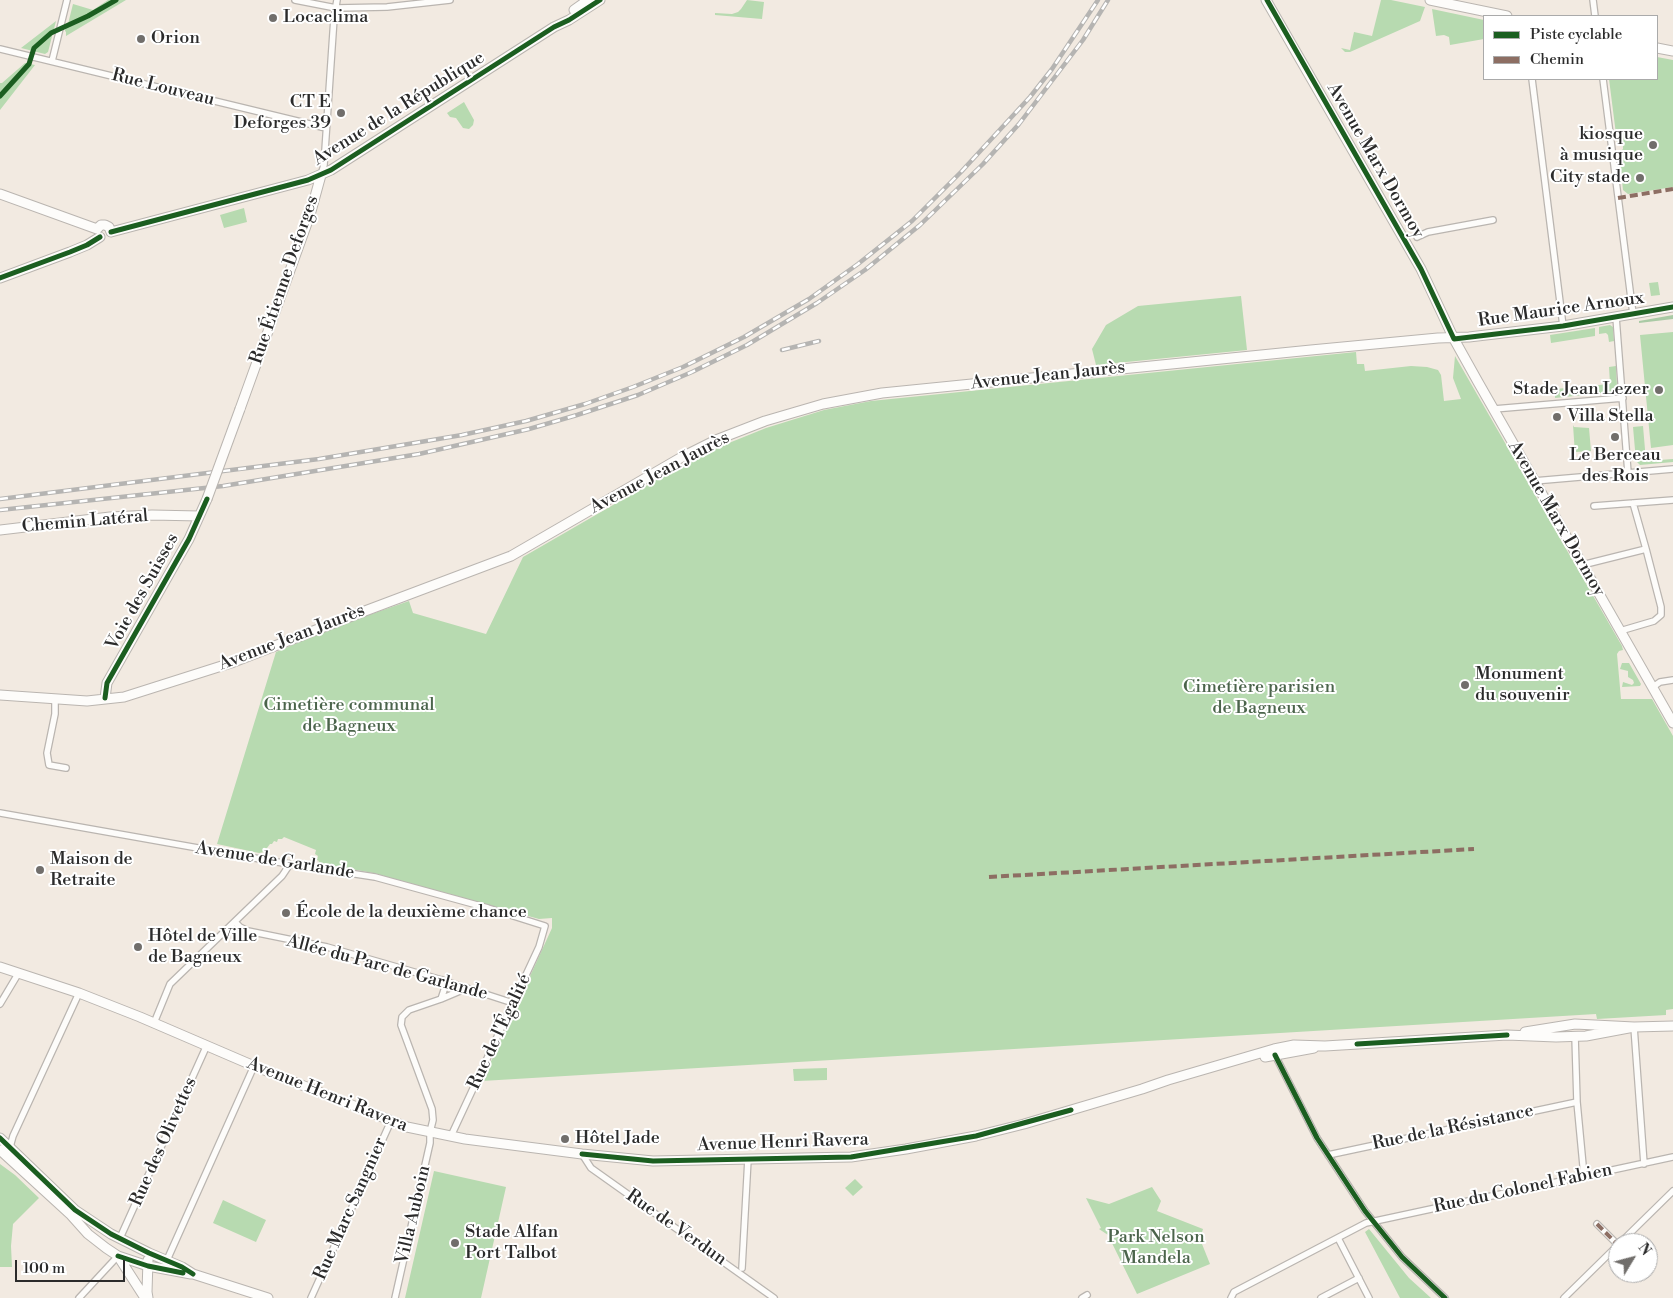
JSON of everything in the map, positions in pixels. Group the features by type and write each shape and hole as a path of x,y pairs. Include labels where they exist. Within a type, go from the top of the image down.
{"street":[{"path":"52,61 68,0"},
{"path":"296,0 336,8 387,7 450,0"},
{"name":"Rue Étienne Deforges","path":"207,500 310,215 324,165 338,0"},
{"name":"Avenue de la République","path":"98,233 107,238 111,232 321,175 554,27 588,0"},
{"name":"Avenue de la République","path":"554,27 569,20 600,0"},
{"name":"Avenue Marx Dormoy","path":"1267,0 1421,269 1454,339 1673,723"},
{"path":"1430,0 1502,15"},
{"path":"1593,0 1595,15"},
{"path":"1658,48 1673,51"},
{"name":"Rue Louveau","path":"0,49 326,128"},
{"path":"1532,80 1563,326"},
{"path":"1603,80 1633,314"},
{"path":"0,194 98,233 87,245 0,278"},
{"path":"1417,237 1428,232 1493,220"},
{"name":"Rue Maurice Arnoux","path":"1454,339 1563,326 1673,307"},
{"path":"1616,317 1628,473"},
{"name":"Avenue Jean Jaurès","path":"0,695 87,701 124,697 230,663 511,556 682,457 716,440 756,424 823,404 882,393 1318,349 1438,338 1454,339"},
{"path":"1494,409 1623,398"},
{"path":"1534,481 1673,469"},
{"name":"Voie des Suisses","path":"105,698 107,683 189,539 207,500"},
{"path":"1594,506 1673,500"},
{"path":"1620,631 1654,621 1661,615 1661,607 1633,503"},
{"name":"Chemin Latéral","path":"0,530 110,517 152,515 199,516"},
{"path":"1582,565 1646,549"},
{"path":"1653,687 1660,682 1673,680"},
{"path":"55,699 55,714 48,759 49,765 66,768"},
{"name":"Avenue de Garlande","path":"0,813 375,877 546,926"},
{"path":"154,1023 170,984 282,876 290,864"},
{"name":"Allée du Parc de Garlande","path":"235,922 240,928 248,931 326,947 442,980 513,1003"},
{"name":"Rue de l'Égalité","path":"451,1136 539,947 546,926"},
{"name":"Avenue Henri Ravera","path":"0,967 79,993 254,1066 413,1129 582,1154 653,1161 851,1157 906,1149 976,1136 1142,1089 1283,1046 1300,1044 1325,1046"},
{"path":"0,1004 18,974"},
{"path":"441,999 445,987 442,980"},
{"name":"Villa Auboin","path":"395,1298 430,1143 433,1120 432,1109 401,1025 402,1017 408,1010 467,988"},
{"path":"10,1147 13,1136 79,993"},
{"name":"Avenue Henri Ravera","path":"1508,1035 1574,1024 1634,1027 1673,1026"},
{"path":"1634,1027 1644,1164"},
{"name":"Avenue Henri Ravera","path":"1142,1089 1186,1080 1275,1055 1325,1046 1508,1035 1586,1036 1634,1027"},
{"path":"1574,1036 1584,1176"},
{"name":"Rue des Olivettes","path":"120,1238 207,1046"},
{"path":"1275,1055 1317,1138 1372,1221 1402,1257 1445,1298"},
{"path":"167,1260 254,1066"},
{"name":"Rue de la Résistance","path":"1328,1155 1578,1102"},
{"name":"Rue Marc Sangnier","path":"311,1298 391,1121"},
{"path":"0,1138 75,1210 111,1234 193,1274"},
{"path":"0,1150 71,1215 88,1234 118,1256 148,1266 193,1274 268,1298"},
{"name":"Rue de Verdun","path":"582,1154 591,1168 774,1298"},
{"name":"Rue du Colonel Fabien","path":"1231,1298 1234,1292 1372,1221 1673,1157"},
{"path":"742,1268 748,1159"},
{"path":"1629,1233 1673,1191"},
{"path":"1597,1224 1608,1234"},
{"path":"1338,1238 1369,1298"},
{"path":"78,1298 129,1243"},
{"path":"147,1298 149,1252"},
{"path":"1564,1298 1608,1254"},
{"path":"118,1256 147,1298"},
{"path":"1320,1298 1359,1278"}],"green space":[{"path":"108,0 126,0 66,36 66,24 68,24 73,4 93,10"},
{"path":"747,0 764,2 762,19 715,15 715,13 732,14 738,12"},
{"path":"1381,0 1391,0 1425,7 1420,21 1350,52 1345,52 1341,48 1350,50 1354,32 1372,36"},
{"path":"1432,9 1483,20 1483,39 1450,45 1449,37 1444,35 1436,36"},
{"path":"56,21 48,52 45,54 21,48"},
{"path":"1658,57 1673,60 1673,187 1628,194 1623,190 1619,153 1623,149 1623,145 1617,142 1609,80 1658,80"},
{"path":"25,63 35,65 0,110 0,83"},
{"path":"464,102 474,120 473,125 469,129 463,128 456,118 450,117 447,113"},
{"path":"244,208 247,222 224,228 220,215"},
{"path":"1658,282 1660,295 1651,296 1649,283"},
{"path":"1241,296 1247,350 1096,365 1092,349 1106,325 1138,306"},
{"path":"1673,315 1673,319 1639,323 1639,321"},
{"path":"1610,325 1613,327 1614,341 1609,342 1606,333 1599,334 1599,327"},
{"path":"1595,328 1595,336 1551,343 1550,335"},
{"name":"Stade Jean Lezer","path":"1673,332 1673,445 1651,448 1640,335"},
{"name":"Cimetière parisien de Bagneux","path":"1356,352 1357,364 1364,364 1365,371 1411,366 1438,370 1441,375 1444,401 1461,399 1453,378 1455,356 1622,646 1623,650 1617,654 1621,699 1652,699 1673,736 1673,1009 1666,1010 1666,1015 1597,1019 1596,1014 482,1081 552,928 552,918 539,919 373,873 318,863 318,856 315,854 316,850 284,837 278,839 277,842 274,841 264,852 259,853 217,844 276,652 334,627 409,601 413,613 486,634 523,557 684,464 719,447 766,428 824,410 871,401"},
{"path":"1616,366 1617,386 1613,392 1555,398 1555,389 1610,384 1609,367"},
{"path":"1573,425 1574,427 1589,428 1591,451 1576,452 1575,454"},
{"path":"1643,426 1646,461 1673,459 1673,462 1640,465 1636,461 1633,427"},
{"path":"1622,663 1629,663 1641,684 1640,686 1622,687 1623,682 1632,685 1634,683 1628,677 1628,671 1620,669"},
{"path":"827,1068 827,1080 794,1081 793,1069"},
{"path":"0,1164 15,1175 39,1198 13,1224 12,1267 0,1267"},
{"name":"Stade Alfan Port Talbot","path":"434,1171 506,1187 481,1298 405,1298"},
{"path":"855,1179 863,1187 853,1196 845,1188"},
{"name":"Park Nelson Mandela","path":"1152,1187 1161,1201 1157,1211 1203,1229 1200,1239 1210,1264 1137,1294 1108,1235 1099,1229 1101,1228 1086,1198 1109,1204"},
{"path":"223,1200 266,1220 256,1242 213,1223"},
{"path":"1369,1229 1409,1278 1431,1298 1400,1298 1365,1232"}],"railway":[{"path":"0,499 319,459 462,435 526,421 585,404 683,367 744,337 809,299 858,264 912,221 961,172 1030,97 1052,69 1098,0"},
{"path":"0,510 223,486 419,454 529,429 577,415 638,395 692,372 747,345 817,303 865,270 920,225 983,164 1019,124 1083,40 1108,0"},
{"path":"782,350 819,341"}],"marked path":[{"path":"1618,198 1673,189"},
{"path":"989,877 1474,849"},
{"path":"1597,1224 1608,1235"}],"cycle path":[{"path":"0,96 29,64 34,48 51,33 88,16 116,0"},
{"path":"111,232 308,180 331,170 554,27 569,20 600,0"},
{"path":"1267,0 1421,269 1454,339 1563,326 1673,307"},
{"path":"0,278 70,252 100,237"},
{"path":"105,698 107,683 189,539 207,499"},
{"path":"1357,1044 1507,1035"},
{"path":"1275,1055 1317,1138 1365,1211 1402,1257 1445,1298"},
{"path":"582,1154 653,1161 851,1157 976,1136 1071,1110"},
{"path":"0,1138 75,1210 111,1234 193,1274"},
{"path":"118,1256 148,1266 183,1273"}],"place":[{"name":"Locaclima","path":"273,18"},
{"name":"Orion","path":"141,39"},
{"name":"CT E Deforges 39","path":"341,113"},
{"name":"kiosque à musique","path":"1653,145"},
{"name":"City stade","path":"1640,178"},
{"name":"Stade Jean Lezer","path":"1659,390"},
{"name":"Villa Stella","path":"1557,417"},
{"name":"Le Berceau des Rois","path":"1615,437"},
{"name":"Monument du souvenir","path":"1465,685"},
{"name":"Maison de Retraite","path":"40,870"},
{"name":"École de la deuxième chance","path":"286,913"},
{"name":"Hôtel de Ville de Bagneux","path":"138,947"},
{"name":"Hôtel Jade","path":"565,1139"},
{"name":"Stade Alfan Port Talbot","path":"455,1243"}],"park label":[{"name":"Cimetière communal de Bagneux","path":"349,716"}]}
